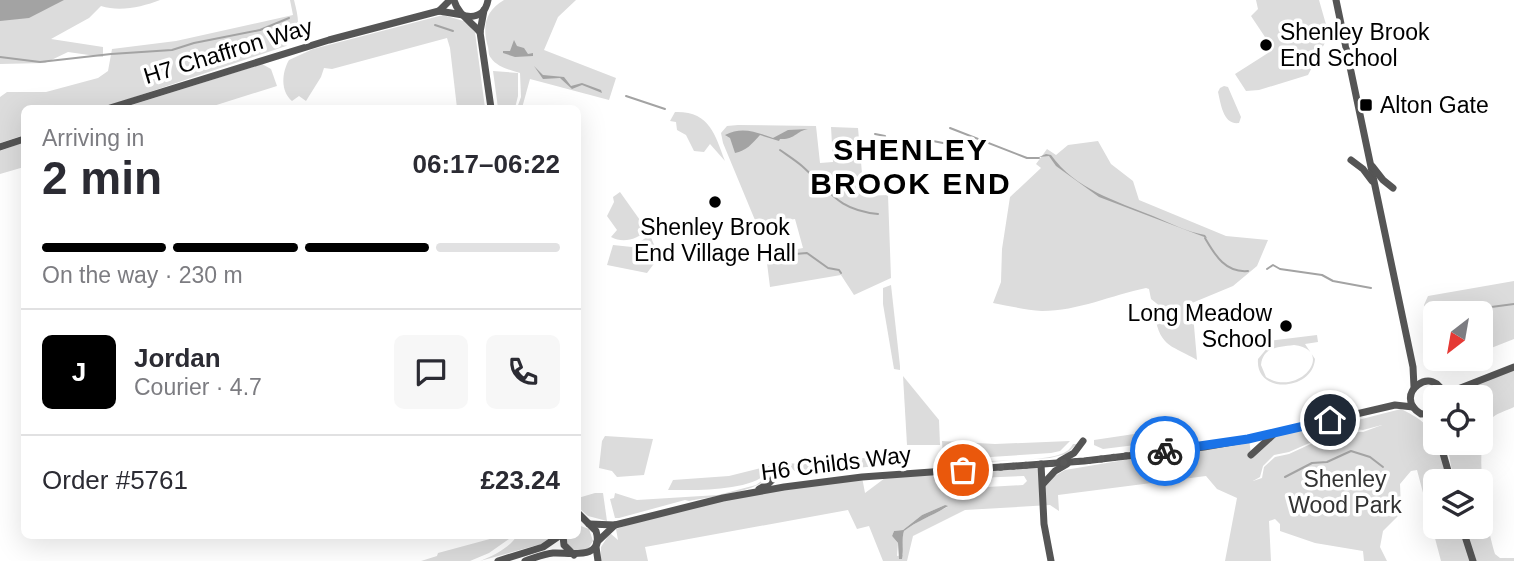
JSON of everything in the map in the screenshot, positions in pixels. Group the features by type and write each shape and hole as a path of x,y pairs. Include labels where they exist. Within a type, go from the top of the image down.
{"street":[{"path":"439,11 452,0 480,32"},
{"path":"465,15 476,16 495,0"},
{"path":"1336,0 1413,367 1413,407"},
{"path":"486,6 480,32 491,105"},
{"name":"H7 Chaffron Way","path":"120,105 314,44 439,11 465,15"},
{"path":"0,147 21,140"},
{"path":"1351,160 1363,169 1374,184"},
{"path":"1370,163 1382,180 1393,188"},
{"path":"1413,367 1435,385"},
{"path":"1467,385 1514,367"},
{"path":"1430,382 1449,385"},
{"name":"H6 Childs Way","path":"1391,406 1413,389 1430,382"},
{"name":"H6 Childs Way","path":"584,523 615,525 752,493 900,474 1071,462 1204,446 1391,406 1413,407 1423,414"},
{"path":"1251,455 1274,433"},
{"path":"1056,463 1074,453 1083,441"},
{"path":"1043,484 1055,471 1071,462"},
{"path":"1041,464 1044,524 1051,561"},
{"path":"752,493 768,484 782,470"},
{"path":"584,523 596,531 598,561"},
{"path":"525,561 554,553 580,557 587,555 615,525"},
{"path":"498,561 543,547 556,539"},
{"path":"562,539 566,549 580,557"},
{"path":"1466,539 1472,561"}],"green space":[{"path":"0,0 160,0 131,8 101,6 89,18 51,39 103,47 103,57 68,52 45,63 0,64"},
{"path":"290,0 294,0 298,25 295,35 286,46 111,105 21,105 21,136 0,143 0,97 7,92 46,92 98,78 108,71 112,49 176,41 293,15"},
{"path":"504,0 576,0 558,17 544,50 616,78 609,100 530,79 523,105 518,105 521,97 520,73 497,64 489,54 485,26 489,14"},
{"path":"1256,0 1319,0 1329,35 1308,75 1259,90 1246,91 1235,74 1268,53 1262,41 1265,37 1251,16 1258,9"},
{"path":"443,15 467,22 475,32 485,105 457,105 447,38 332,69 324,68 306,101 299,96 292,101 284,87 285,70 289,60 313,49"},
{"path":"262,64 271,69 277,86 217,105 132,105"},
{"path":"493,71 518,73 516,105 498,105"},
{"path":"1224,86 1228,87 1241,117 1239,123 1229,121 1224,113 1218,92"},
{"path":"675,112 687,113 704,120 714,134 725,161 710,144 704,152 694,151 686,135 677,130 676,122 670,121"},
{"path":"727,126 816,126 820,163 833,162 831,127 858,128 864,196 888,195 891,278 854,295 841,275 770,287 766,255 803,248 795,219 757,225 721,133"},
{"path":"1098,141 1111,164 1133,181 1139,200 1226,236 1268,240 1257,266 1233,286 1192,303 1197,360 1164,340 1155,316 1161,307 1151,299 1149,289 1146,288 1082,306 1055,310 1042,311 993,303 1001,282 1002,249 1010,197 1041,168 1036,164 1047,149 1056,155 1068,145"},
{"path":"21,143 21,168 0,174 0,151"},
{"path":"620,192 647,230 630,240 611,237 617,230 607,216 614,202 613,197"},
{"path":"650,235 659,257 647,273 607,265 613,245 632,247"},
{"path":"1514,281 1514,339 1493,347 1493,301 1426,301 1428,296"},
{"path":"891,285 900,370 894,369 883,304 883,288"},
{"path":"1317,335 1318,342 1305,344 1315,359 1312,370 1305,378 1295,383 1274,383 1265,379 1258,359 1268,347 1268,341","holes":["1294,345 1306,349 1312,355 1313,363 1301,377 1291,382 1279,382 1266,377 1261,365 1268,351"]},
{"path":"1514,370 1514,407 1493,418 1493,385 1475,385"},
{"path":"903,376 939,420 940,445 907,445"},
{"name":"Shenley Wood Park","path":"1401,409 1423,423 1423,455 1443,455 1447,468 1423,469 1423,493 1417,470 1411,471 1400,484 1399,515 1383,531 1380,547 1387,561 1364,561 1363,551 1315,543 1280,531 1280,524 1275,519 1269,521 1271,561 1225,561 1237,498 1217,489 1206,476 1058,495 1059,511 1050,505 965,510 913,536 907,561 883,561 869,526 857,529 848,510 645,547 648,561 601,561 601,547 610,533 618,540 616,529 667,512 723,498 862,477 865,493 889,475 1041,464 1043,483 1065,470 1249,439 1251,454 1274,433 1352,415 1354,421","holes":["1382,425 1363,432 1355,432 1344,438 1315,442 1289,454 1275,457 1264,467 1262,478 1253,481 1260,477 1263,466 1274,455 1289,452 1314,441 1344,436 1355,429 1363,430","1024,476 1027,481 1023,485 951,489 946,487 947,482 953,479","945,505 947,507 904,531 901,544 903,555 897,556 898,543 892,536 894,531 903,530 922,515"]},
{"path":"1181,427 1178,437 1168,441 1103,449 1094,445 1094,440"},
{"path":"605,436 653,439 644,475 617,477 612,471 599,468"},
{"path":"942,441 995,444 1070,441 1060,451 1051,453 959,459 943,456"},
{"path":"1073,444 1077,444 1066,454 1050,458 1025,460 1061,454"},
{"path":"904,454 905,463 799,474 784,463 803,464"},
{"path":"1449,455 1482,455 1481,469 1452,469"},
{"path":"772,460 769,471 760,479 746,484 712,489 668,490 673,480 729,476 769,466"},
{"path":"943,460 1018,460 958,464 943,462"},
{"path":"776,470 769,478 749,489 724,495 685,500 619,518 615,518 610,499 614,498 615,493 637,500 718,495 756,485"},
{"path":"603,493 607,521 588,516 581,510 581,497"},
{"path":"581,526 589,529 593,541 588,549 576,551 568,546 567,539 581,539"},
{"path":"490,539 509,539 489,553 470,561 421,561 437,556 438,553"},
{"path":"548,539 541,544 480,561 505,548 514,540"},
{"path":"1435,539 1491,539 1495,554 1500,558 1514,558 1514,561 1441,561"}],"shaded area":[{"path":"0,0 64,0 29,18 0,21"},
{"path":"514,40 517,46 524,48 528,54 533,53 533,56 515,57 503,53 510,51"},
{"path":"534,66 543,75 564,77 571,86 582,83 601,90 602,93 582,85 572,89 560,78 543,79"},
{"path":"808,129 779,141 760,135 746,149 735,153 730,138 725,135 743,130 773,138 788,130"},
{"path":"1051,155 1072,177 1097,193 1207,238 1099,197 1056,166 1049,156 1039,157"},
{"path":"948,506 904,531 902,559 899,559 898,543 892,536 894,531 903,530 922,515"}],"waterway":[{"path":"0,57 40,62 172,50 260,30 289,18"},
{"path":"435,25 453,31"},
{"path":"626,96 665,109"},
{"path":"950,128 1027,158 1039,158"},
{"path":"875,134 885,136 887,149 891,152 906,147"},
{"path":"909,145 920,139"},
{"path":"933,141 948,144"},
{"path":"780,150 802,166 843,204 878,214"},
{"path":"1205,238 1227,266 1248,271"},
{"path":"771,256 807,253 828,268 841,273"},
{"path":"1267,269 1273,265 1280,269 1322,275 1333,281 1371,288"},
{"path":"1493,307 1514,304"},
{"path":"1285,477 1312,463 1327,462 1351,451 1370,457 1383,467"}],"way so far":[{"path":"963,470 1084,461 1165,451"}],"place":[{"name":"Shenley Brook End School","path":"1266,45"},
{"name":"Alton Gate","path":"1366,105"},
{"name":"Shenley Brook End Village Hall","path":"715,202"},
{"name":"Long Meadow School","path":"1286,326"}],"district":[{"name":"SHENLEY BROOK END","path":"911,166"}],"route":[{"path":"1165,451 1248,439 1330,420"}]}
